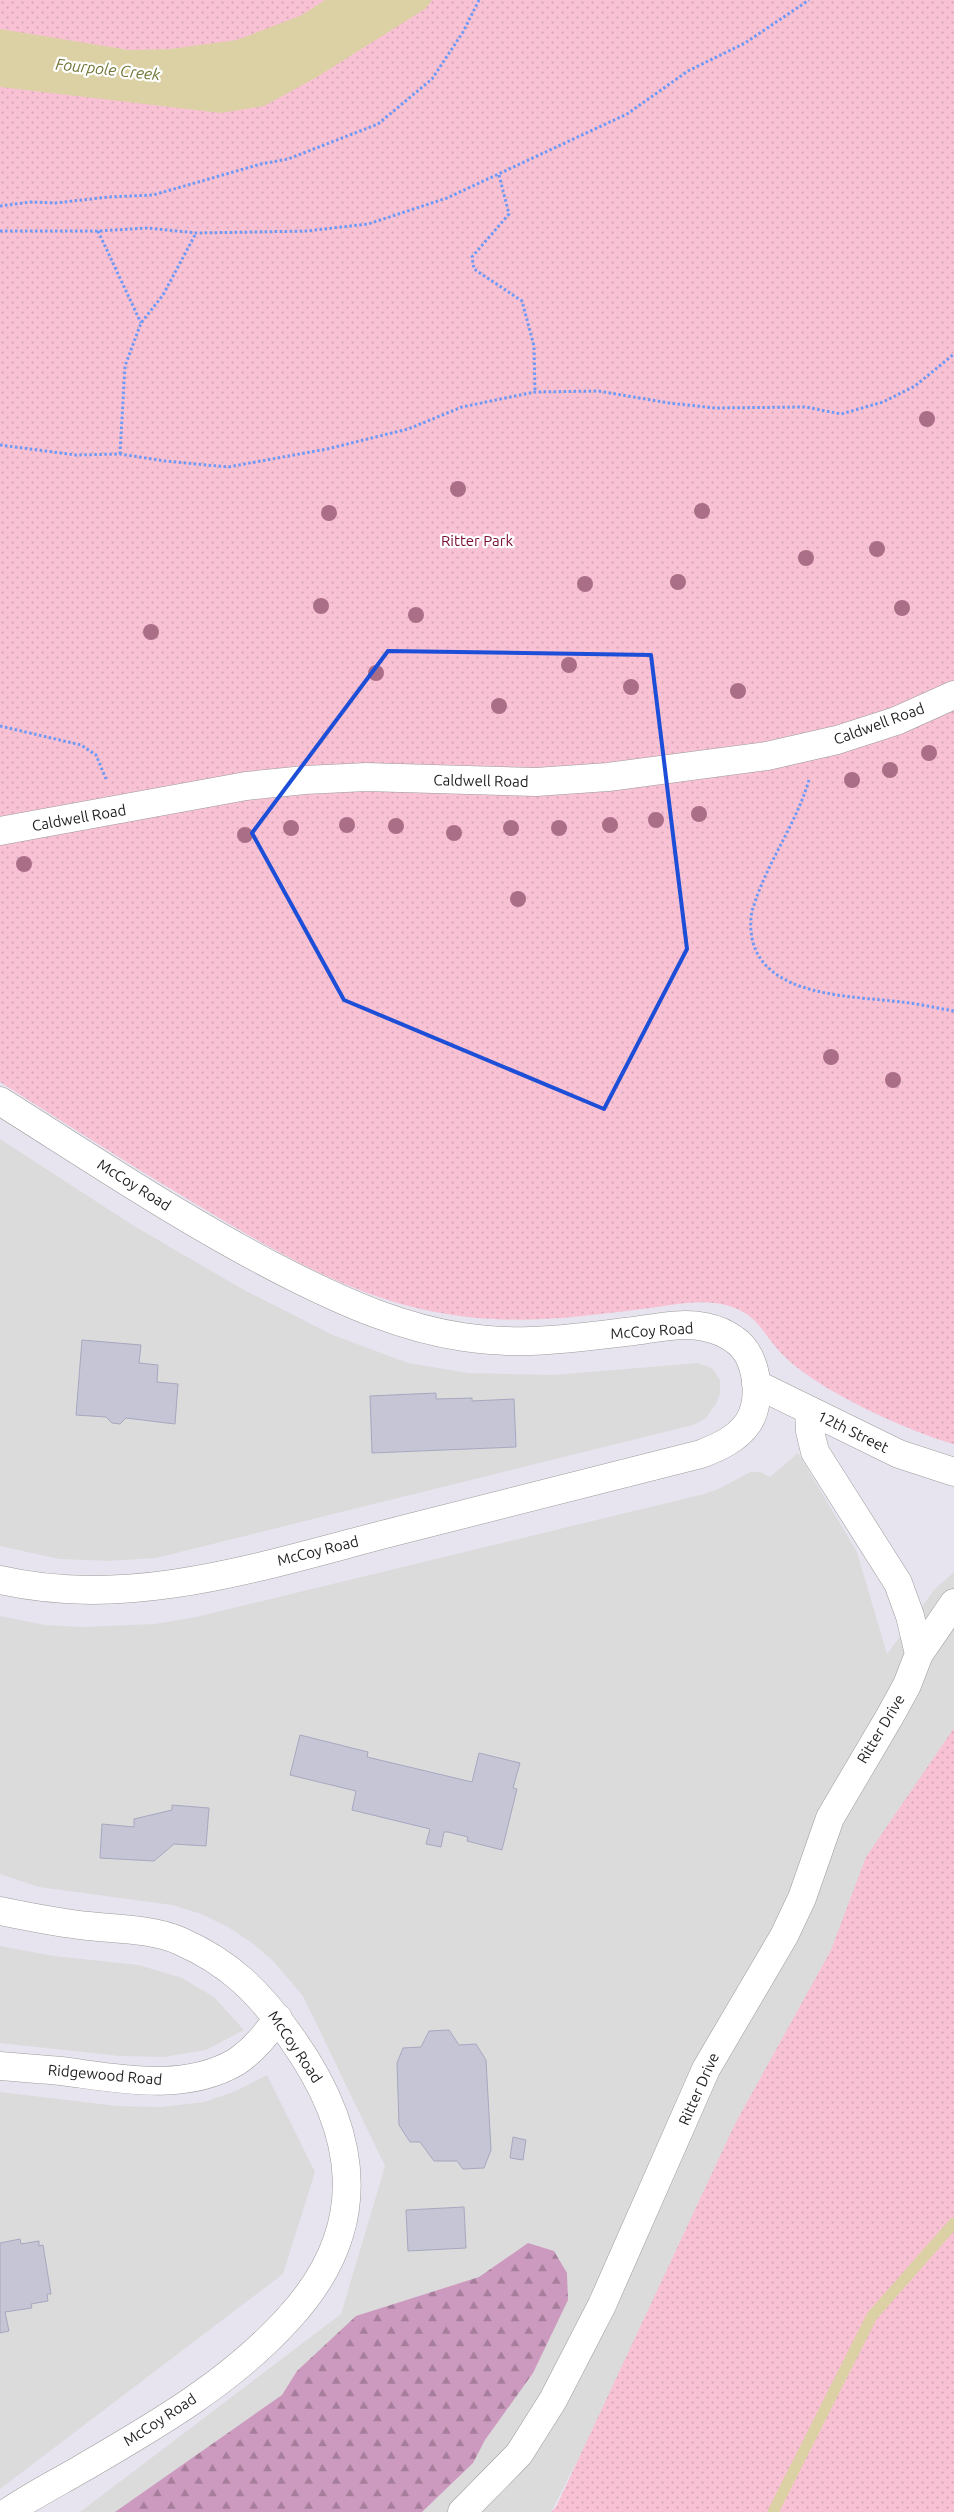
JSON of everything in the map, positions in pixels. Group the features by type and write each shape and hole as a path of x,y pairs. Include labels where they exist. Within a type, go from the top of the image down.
{"street":[{"name":"Caldwell Road","path":"0,832 246,786 306,780 366,777 536,782 608,777 682,768 812,747 896,721 954,695"},
{"name":"McCoy Road","path":"0,1101 167,1206 257,1258 369,1312 432,1331 494,1340 528,1342 664,1327 704,1327 737,1341 751,1360 756,1384 756,1396 749,1422 738,1435 721,1446 701,1454 266,1564 170,1584 125,1590 89,1591 50,1589 0,1580"},
{"name":"12th Street","path":"756,1384 899,1454 954,1472"},
{"path":"809,1410 810,1431 815,1452 898,1583 910,1616 919,1654"},
{"name":"Ritter Drive","path":"462,2512 519,2454 553,2400 602,2305 638,2228 706,2069 784,1936 802,1898 830,1818 907,1685 919,1654 954,1603"},
{"name":"McCoy Road","path":"0,1911 40,1920 136,1931 177,1939 211,1956 238,1974 278,2018 321,2085 342,2140 347,2164 347,2193 343,2221 325,2269 307,2297 288,2320 219,2382 163,2421 8,2512"},
{"name":"Ridgewood Road","path":"0,2066 116,2079 171,2080 204,2074 236,2062 260,2042 278,2018"}],"path":[{"path":"0,206 31,202 54,203 109,196 153,195 261,164 288,159 378,124 432,79 463,32 479,0"},
{"path":"0,231 98,231 147,228 196,233 307,231 368,224 447,198 627,114 688,71 745,42 809,0"},
{"path":"498,175 509,214 472,257 474,269 522,301 534,346 535,392"},
{"path":"98,231 141,323"},
{"path":"120,454 125,366 141,323 163,294 196,233"},
{"path":"0,445 76,455 120,454 165,461 228,467 327,448 399,431 462,407 535,392 598,391 669,404 715,408 806,407 842,414 883,402 915,386 954,354"},
{"path":"0,726 81,745 96,755"},
{"path":"812,747 809,780 800,808 762,883 753,908 750,929 754,948 764,965 782,979 806,988 904,1002 954,1012"}],"highlighted area":[{"path":"388,651 651,655 687,949 604,1109 344,1000 252,833"}],"shaded area":[{"path":"0,1139 134,1226 244,1290 333,1335 408,1363 468,1373 553,1375 698,1363 712,1368 720,1380 720,1394 716,1404 705,1419 693,1425 156,1558 109,1561 59,1559 0,1546"},
{"path":"798,1453 857,1552 887,1654 935,1589 954,1572 954,1728 551,2512 80,2512 341,2314 385,2166 303,1996 273,1961 252,1943 228,1927 201,1914 172,1905 39,1887 0,1874 0,1616 45,1625 81,1627 155,1624 196,1617 704,1494 751,1472 760,1472 770,1477"},
{"path":"0,1946 54,1956 139,1965 182,1978 214,1997 244,2030 206,2050 164,2057 119,2056 0,2043"},
{"path":"267,2075 315,2172 283,2274 0,2489 0,2092 117,2106 161,2107 204,2102 236,2091"}],"green space":[{"name":"Ritter Park","path":"0,0 954,0 954,1444 889,1420 841,1396 800,1370 785,1357 760,1326 747,1314 726,1305 695,1302 605,1314 512,1320 451,1315 412,1307 375,1296 339,1282 269,1247 149,1176 0,1082"},
{"path":"954,1728 954,2512 551,2512 556,2507 735,2124 831,1950 866,1857"},
{"path":"528,2243 554,2251 567,2273 568,2300 533,2373 485,2440 473,2463 422,2512 115,2512 282,2395 297,2371 356,2316 479,2277"}],"water":[{"name":"Fourpole Creek","path":"325,0 432,0 425,9 317,77 264,106 221,113 0,87 0,29 129,50 170,49 237,40 302,15"}],"building":[{"path":"82,1340 141,1345 139,1363 158,1365 157,1382 178,1384 175,1424 126,1418 120,1424 112,1423 106,1417 76,1415"},
{"path":"436,1393 436,1399 472,1398 472,1401 514,1399 516,1447 372,1453 370,1396"},
{"path":"300,1735 368,1752 367,1757 472,1782 479,1753 520,1763 513,1788 517,1789 502,1850 467,1841 468,1837 448,1832 444,1832 441,1847 426,1844 430,1829 352,1810 356,1791 290,1775"},
{"path":"172,1805 209,1808 206,1846 174,1844 154,1861 100,1858 102,1824 134,1827 134,1819 172,1810"},
{"path":"449,2030 459,2045 476,2044 486,2060 491,2150 484,2168 463,2169 457,2161 434,2161 420,2142 410,2142 399,2125 397,2063 403,2048 421,2047 429,2031"},
{"path":"513,2137 526,2140 523,2160 510,2158"},
{"path":"464,2207 466,2248 408,2251 406,2210"},
{"path":"20,2239 21,2244 39,2241 39,2246 43,2245 51,2294 47,2294 48,2301 31,2304 32,2308 5,2312 9,2331 0,2333 0,2243"}],"waterway":[{"path":"773,2512 872,2316 954,2223"}]}
